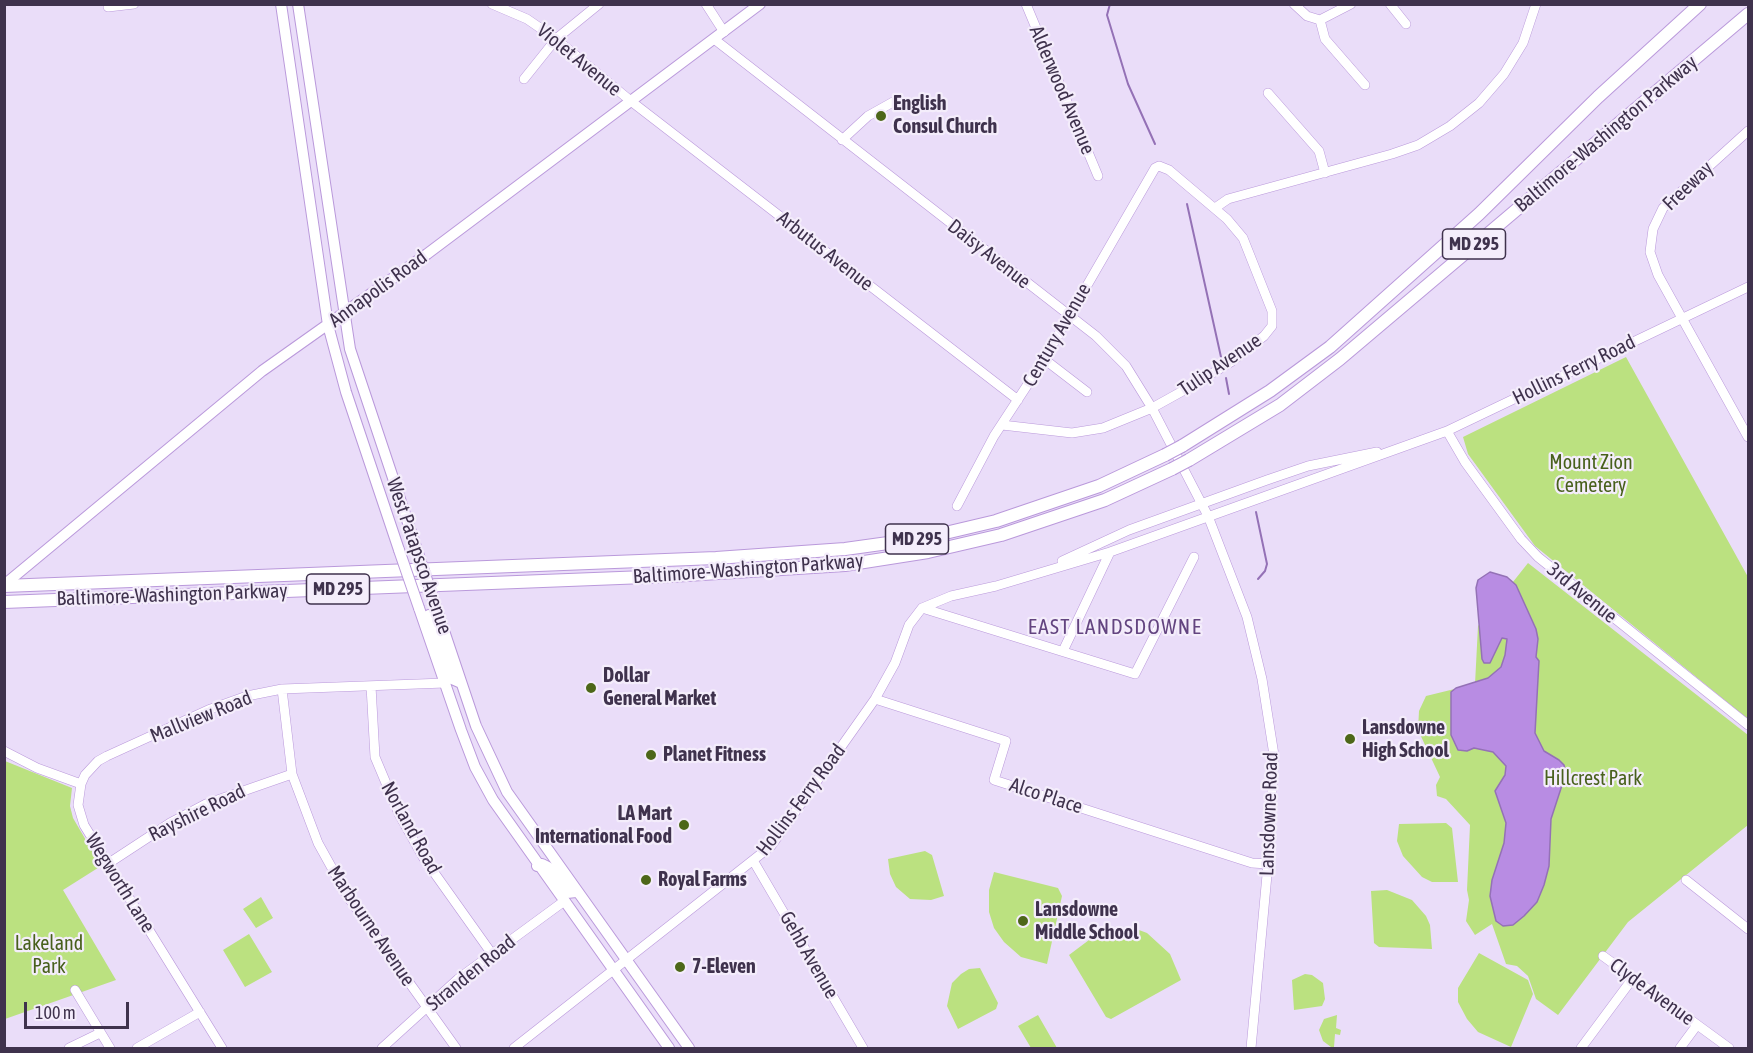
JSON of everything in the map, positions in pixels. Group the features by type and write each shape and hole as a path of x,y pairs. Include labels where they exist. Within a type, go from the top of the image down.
{"highway":[{"name":"Baltimore-Washington Parkway","path":"4,586 706,559 845,549 924,538 1007,517 1099,486 1182,446 1262,397 1330,347 1479,214 1598,97 1700,4"},
{"name":"Baltimore-Washington Parkway","path":"4,602 682,575 845,565 928,552 1001,535 1096,504 1189,460 1280,405 1340,359 1749,14"}],"main road":[{"name":"West Patapsco Avenue","path":"281,4 328,325 346,392 475,767 493,800 537,866 669,1048"},
{"name":"West Patapsco Avenue","path":"298,4 343,314 361,386 481,737 507,792 576,892 690,1048"},
{"name":"Annapolis Road","path":"4,586 262,371 632,102 760,4"},
{"path":"419,608 429,615 452,679 461,683"},
{"path":"537,866 542,864 548,867 567,893 576,892"}],"street":[{"path":"108,7 135,4"},
{"name":"Violet Avenue","path":"492,4 526,19 556,39 632,102"},
{"path":"524,79 556,39 599,4"},
{"path":"706,4 724,32"},
{"name":"Alderwood Avenue","path":"1026,4 1098,176"},
{"path":"1294,4 1307,16 1320,20 1351,4"},
{"path":"1390,4 1406,24"},
{"path":"1215,208 1228,199 1418,145 1464,116 1491,90 1514,58 1527,35 1536,4"},
{"path":"1320,20 1325,39 1365,85"},
{"name":"Daisy Avenue","path":"714,39 1113,351 1135,378 1208,516"},
{"path":"1268,93 1319,151 1325,173"},
{"name":"Arbutus Avenue","path":"632,102 1018,400"},
{"path":"842,140 874,111 893,102"},
{"name":"Freeway","path":"1747,134 1669,200 1657,218 1650,252 1682,319 1749,437"},
{"name":"Century Avenue","path":"957,506 1151,172 1158,166"},
{"name":"Tulip Avenue","path":"1002,425 1072,433 1087,432 1121,422 1152,408 1231,362 1258,342 1272,326 1272,311 1243,238 1215,208 1169,170 1158,166"},
{"name":"Hollins Ferry Road","path":"514,1048 754,862 783,832 875,699 895,663 909,625 922,608 951,596 1035,575 1110,552 1447,431 1749,287"},
{"path":"1044,359 1087,392"},
{"name":"3rd Avenue","path":"1447,431 1465,462 1521,539 1538,557 1749,725"},
{"name":"Hollins Ferry Road","path":"1035,575 1129,530 1308,466 1397,448"},
{"name":"Lansdowne Road","path":"1208,516 1247,617 1262,679 1274,755 1268,864 1251,1048"},
{"path":"1062,651 1110,552"},
{"path":"922,608 1135,674 1194,557"},
{"name":"Mallview Road","path":"81,784 91,767 107,756 228,702 282,689 445,683"},
{"name":"Norland Road","path":"370,686 375,757 399,814 423,857 492,954"},
{"name":"Marbourne Avenue","path":"282,689 291,774 307,817 342,887 456,1048"},
{"name":"Alco Place","path":"875,699 1006,741 994,780 1247,861 1268,864"},
{"path":"4,751 37,768 81,784"},
{"name":"Rayshire Road","path":"109,863 143,839 206,804 291,774"},
{"name":"Wegworth Lane","path":"81,784 78,805 80,816 222,1048"},
{"name":"Gehb Avenue","path":"754,862 863,1048"},
{"path":"1686,880 1749,929"},
{"name":"Stranden Road","path":"382,1048 458,979 563,902"},
{"name":"Clyde Avenue","path":"1603,956 1729,1048"},
{"path":"1581,1048 1633,978"},
{"path":"75,990 110,1048"},
{"path":"137,1048 200,1012"},
{"path":"1680,1048 1697,1025"},
{"path":"69,1048 100,1033"}],"green space":[{"name":"Mount Zion Cemetery","path":"1626,357 1748,577 1748,719 1535,546 1468,454 1463,437"},
{"name":"Hillcrest Park","path":"1528,563 1748,735 1748,825 1628,922 1558,1015 1536,999 1528,976 1517,966 1506,964 1492,924 1475,935 1466,921 1469,900 1467,890 1470,825 1446,799 1437,796 1436,785 1440,777 1418,730 1419,711 1426,696 1475,684 1478,626"},
{"name":"Lakeland Park","path":"5,761 72,788 70,806 73,818 101,866 63,890 116,980 5,1019"},
{"path":"1446,823 1452,828 1458,882 1432,882 1422,877 1403,856 1397,841 1399,824"},
{"path":"925,851 932,855 944,896 931,900 910,899 896,887 890,874 888,859"},
{"path":"994,872 1058,888 1062,896 1047,964 1021,957 1004,942 994,928 989,912 989,890"},
{"path":"1387,890 1412,900 1426,916 1430,925 1432,949 1379,947 1374,943 1371,891"},
{"path":"261,897 273,918 256,928 243,909"},
{"path":"1131,927 1147,933 1170,954 1181,980 1111,1019 1106,1017 1069,955 1097,934"},
{"path":"249,934 272,972 245,987 223,950"},
{"path":"1479,953 1528,980 1533,994 1511,1047 1478,1032 1467,1019 1458,1002 1458,988"},
{"path":"980,968 998,1003 996,1009 958,1029 947,1006 952,983 969,969"},
{"path":"1305,974 1312,975 1323,983 1325,999 1322,1006 1294,1010 1292,980"},
{"path":"1038,1015 1057,1048 1031,1048 1018,1026"},
{"path":"1337,1015 1336,1028 1341,1030 1340,1035 1335,1034 1334,1047 1331,1047 1323,1041 1319,1030 1324,1019"}],"shaded area":[{"path":"1490,572 1507,577 1516,585 1536,629 1538,639 1536,657 1539,661 1535,733 1544,751 1564,765 1566,773 1551,819 1549,866 1537,902 1513,925 1503,926 1496,921 1490,896 1492,880 1504,843 1506,823 1495,791 1505,775 1506,766 1493,752 1474,748 1467,751 1458,750 1451,735 1451,692 1456,688 1488,678 1501,667 1505,655 1507,639 1502,638 1490,663 1484,663 1482,659 1476,588 1478,580"}],"waterway":[{"path":"1110,4 1107,15 1128,84 1155,144"},
{"path":"1187,204 1221,357"},
{"path":"1226,378 1229,394"},
{"path":"1256,512 1267,564 1265,571 1258,579"}],"place":[{"name":"English Consul Church","path":"881,116"},
{"name":"Dollar General Market","path":"591,688"},
{"name":"Lansdowne High School","path":"1350,739"},
{"name":"Planet Fitness","path":"651,755"},
{"name":"LA Mart International Food","path":"684,825"},
{"name":"Royal Farms","path":"646,880"},
{"name":"Lansdowne Middle School","path":"1023,921"},
{"name":"7-Eleven","path":"680,967"}],"district":[{"name":"EAST LANDSDOWNE","path":"1115,627"}]}
